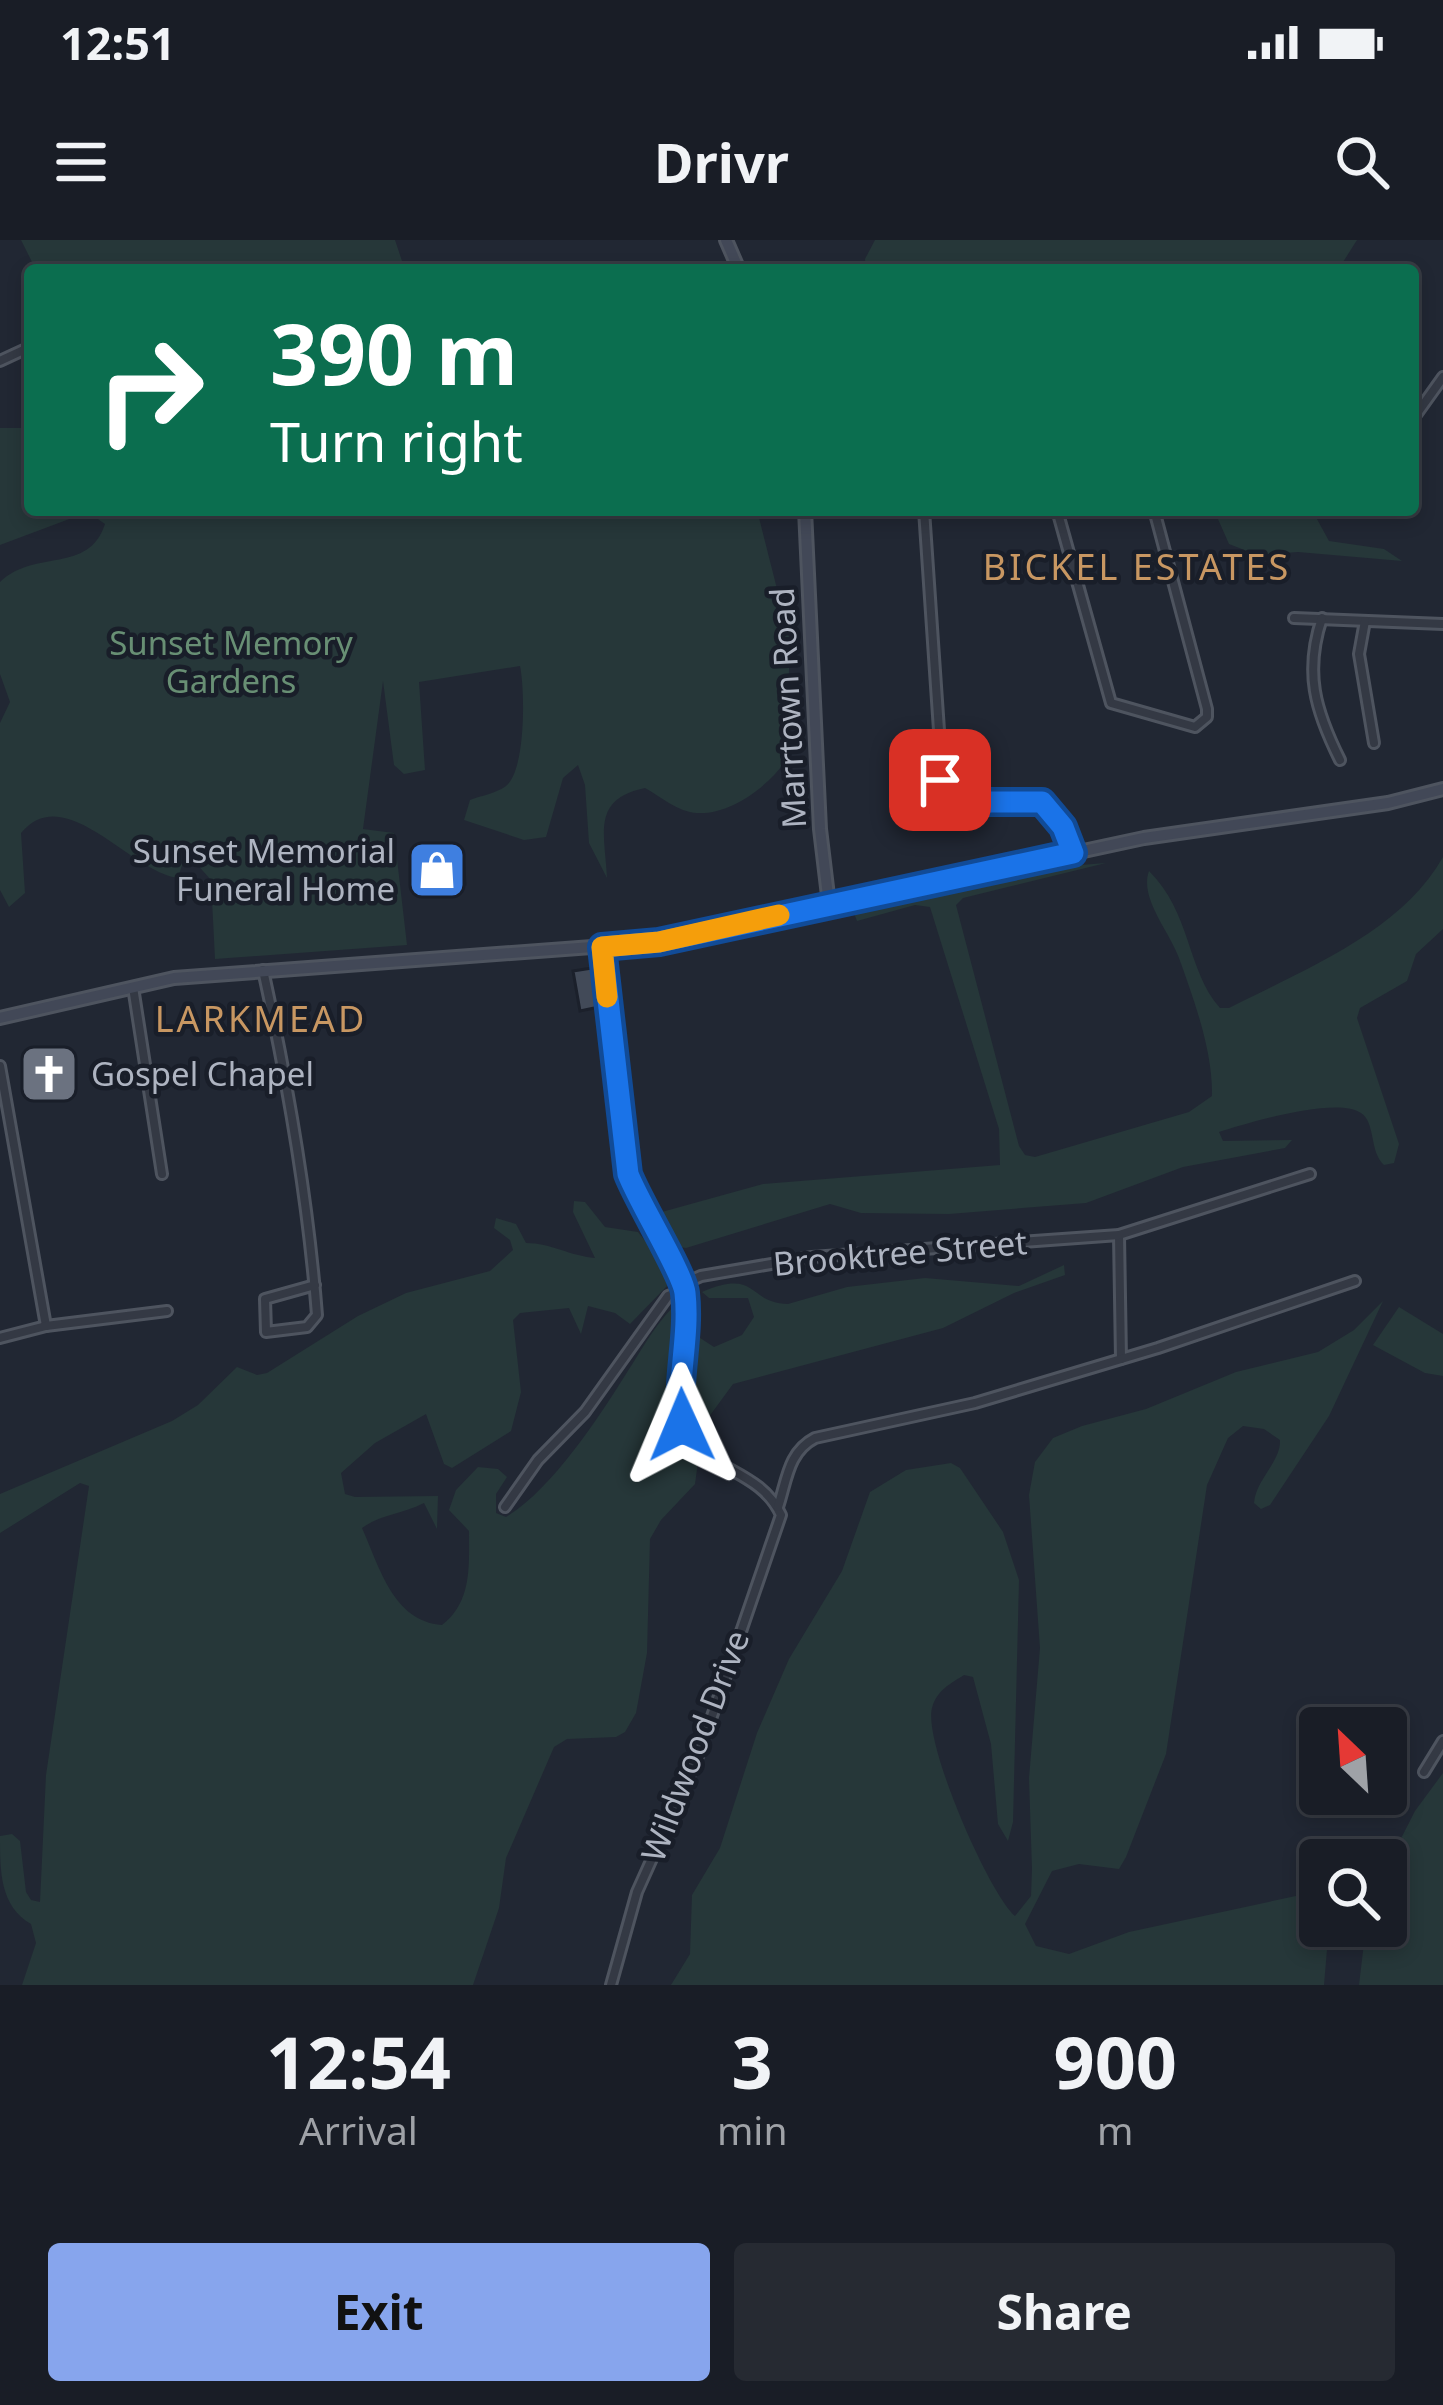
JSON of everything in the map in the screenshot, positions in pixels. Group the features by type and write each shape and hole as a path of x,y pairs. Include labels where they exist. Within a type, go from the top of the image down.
{"main road":[{"name":"Marrtown Road","path":"805,516 820,829 829,904"},
{"path":"0,1018 133,985 263,969 659,942 1073,853 1443,789"}],"street":[{"path":"1419,411 1443,377"},
{"path":"924,516 943,789 960,802 1042,802 1063,827 1073,853"},
{"path":"1060,516 1111,703 1195,727 1207,717 1207,709 1156,516"},
{"path":"1294,617 1443,625"},
{"path":"1322,618 1311,650 1311,676 1316,711 1340,760"},
{"path":"1365,621 1360,654 1375,743"},
{"path":"602,947 628,1174 684,1286 682,1425 718,1464 760,1484 778,1508"},
{"path":"263,969 299,1156 314,1285 314,1322 266,1332 266,1299 314,1285"},
{"path":"133,985 162,1174"},
{"path":"0,1066 46,1326"},
{"path":"1121,1359 1119,1235 1310,1174"},
{"name":"Brooktree Street","path":"684,1286 701,1276 812,1258 1119,1235"},
{"name":"Wildwood Drive","path":"611,1985 638,1892 699,1754 781,1515 778,1508 799,1446 814,1438 975,1403 1355,1281"},
{"path":"505,1507 538,1460 585,1412 668,1296 684,1286"},
{"path":"0,1338 46,1326 166,1311"},
{"path":"1424,1772 1443,1741"}],"green space":[{"path":"21,240 395,240 403,264 33,264"},
{"path":"875,240 1357,240 1342,264 865,264"},
{"name":"Sunset Memory Gardens","path":"0,428 24,428 24,516 77,516 0,545"},
{"name":"Sunset Memory Gardens","path":"94,516 759,516 790,640 786,760 748,797 710,812 683,810 645,788 628,793 616,801 605,821 607,878 589,843 585,785 578,765 563,778 546,837 524,840 464,820 470,800 506,786 513,777 522,729 520,666 419,682 425,770 404,774 394,765 383,681 363,829 394,833 407,945 215,959 211,880 186,852 178,878 139,861 77,822 57,817 38,819 21,833 25,893 9,907 0,890 0,723 10,702 0,674 0,582 29,566 86,550 105,524"},
{"path":"1217,516 1315,516 1329,541 1384,549 1402,561 1298,552 1257,555 1229,544"},
{"path":"1443,857 1443,929 1416,954 1407,981 1360,1008 1357,1018 1399,1144 1394,1163 1384,1165 1379,1159 1369,1123 1361,1113 1333,1108 1219,1132 1223,1141 1292,1140 1285,1148 1183,1167 1086,1203 949,1214 861,1213 830,1204 686,1248 669,1245 651,1215 763,1184 1000,1165 999,1129 930,907 915,905 857,921 854,913 1055,867 1106,863 963,898 956,905 1019,1146 1025,1155 1035,1157 1189,1112 1212,1096 1202,1026 1179,958 1152,904 1149,871 1173,904 1209,993 1220,1008 1229,1008 1376,928 1425,883"},
{"path":"574,1201 585,1202 605,1227 638,1232 665,1265 667,1286 630,1324 615,1313 588,1306 581,1334 569,1308 520,1313 513,1320 521,1392 511,1431 452,1468 444,1464 426,1414 375,1443 341,1473 345,1494 355,1497 438,1496 437,1529 424,1503 362,1528 390,1590 411,1614 425,1621 442,1625 452,1616 467,1583 469,1531 449,1510 456,1490 478,1467 498,1469 507,1477 496,1494 496,1513 506,1517 523,1505 572,1452 658,1325 681,1300 697,1336 714,1347 742,1335 754,1317 748,1298 709,1298 702,1292 720,1286 743,1285 788,1304 847,1287 925,1278 1019,1286 1064,1265 1065,1275 1014,1293 943,1328 733,1384 703,1425 695,1484 650,1539 647,1653 636,1713 625,1732 616,1737 567,1739 554,1747 506,1858 499,1908 473,1985 22,1985 36,1943 31,1924 8,1898 0,1836 12,1834 20,1841 26,1892 31,1900 40,1902 46,1775 89,1486 80,1483 0,1533 0,1494 172,1421 198,1405 237,1367 257,1375 267,1373 358,1316 406,1293 490,1271 513,1250 510,1240 494,1228 496,1218 516,1224 526,1243 595,1258 573,1212"},
{"path":"1383,1301 1329,1416 1270,1505 1261,1509 1254,1503 1280,1440 1264,1429 1243,1426 1228,1438 1207,1485 1166,1754 1126,1857 1119,1869 1079,1864 1052,1871 1025,1924 1036,1946 1069,1954 1129,1932 1299,1895 1299,1947 1327,1947 1324,1985 671,1985 690,1954 692,1895 720,1848 757,1733 789,1659 842,1571 870,1492 906,1470 951,1463 960,1468 1003,1532 1019,1580 1013,1822 1008,1841 998,1824 991,1744 973,1677 964,1675 941,1692 932,1708 932,1726 960,1816 989,1878 1015,1916 1031,1896 1029,1778 1040,1648 1029,1495 1035,1462 1053,1438 1082,1426 1146,1409 1236,1372 1318,1352 1354,1330"},
{"path":"1399,1307 1443,1334 1443,1376 1425,1373 1373,1345"},
{"path":"1443,1773 1443,1985 1359,1985 1364,1947 1407,1947 1407,1839 1401,1839"}],"building":[{"name":"Sunset Memorial Funeral Home","path":"463,854 465,884 451,884 450,892 437,893 436,885 412,885 410,857"},
{"path":"592,968 599,1007 580,1011 573,971"}],"slow traffic":[{"path":"607,997 602,947 659,942 779,915"}],"place":[{"name":"Sunset Memorial Funeral Home","path":"437,870"},
{"name":"Gospel Chapel","path":"49,1074"}],"district":[{"name":"BICKEL ESTATES","path":"1137,567"},
{"name":"LARKMEAD","path":"261,1019"}],"route":[{"path":"682,1425 679,1401 686,1289 640,1206 628,1174 602,947 659,942 1073,853 1063,827 1042,802 960,802 952,799 940,780"}]}
